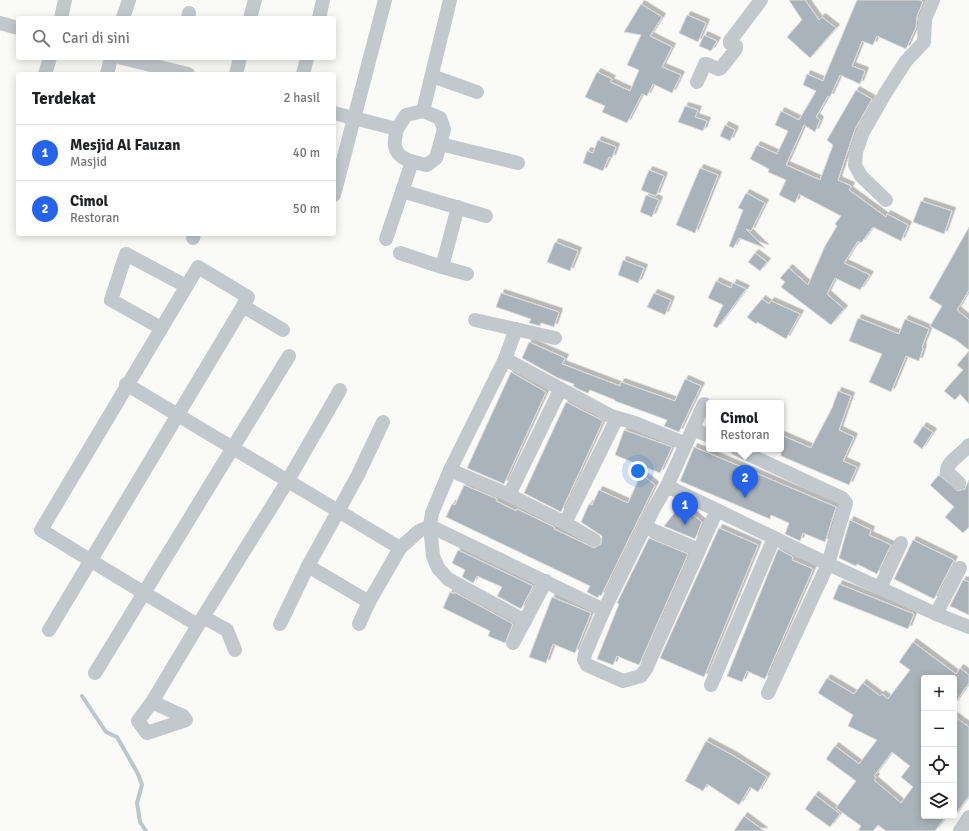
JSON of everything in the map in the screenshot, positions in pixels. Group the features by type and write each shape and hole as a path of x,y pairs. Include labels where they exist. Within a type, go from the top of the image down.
{"street":[{"path":"62,16 66,0"},
{"path":"124,16 129,0"},
{"path":"250,16 254,0"},
{"path":"319,16 324,0"},
{"path":"336,187 385,0"},
{"path":"423,111 450,0"},
{"path":"698,82 705,64 718,69 721,68 736,49 736,46 730,43 730,41 761,0"},
{"path":"886,200 861,176 856,165 856,152 863,132 886,92 906,61 924,42 925,19 933,0"},
{"path":"0,23 16,27"},
{"path":"46,72 49,60"},
{"path":"108,72 110,60"},
{"path":"134,60 174,67 184,72"},
{"path":"236,72 240,60"},
{"path":"304,72 307,60"},
{"path":"432,76 478,92"},
{"path":"423,111 440,118 444,129 436,158 427,165 412,162 400,155 395,146 397,129 406,115 423,111"},
{"path":"336,114 397,129"},
{"path":"440,144 518,164"},
{"path":"386,239 412,162"},
{"path":"402,191 486,216"},
{"path":"442,267 458,207"},
{"path":"400,253 467,274"},
{"path":"161,328 111,300 126,254 186,286"},
{"path":"49,630 90,560 248,297 198,267 126,384 40,530 90,560 144,593 201,621 227,630 235,650"},
{"path":"243,306 283,330"},
{"path":"475,320 555,338"},
{"path":"516,329 505,359 450,470 432,513 430,526 433,556 438,568 448,579 525,621"},
{"path":"95,673 289,356"},
{"path":"505,359 560,390 616,418 635,423 686,444"},
{"path":"126,384 337,512 400,548"},
{"path":"152,702 287,482 340,390"},
{"path":"509,495 560,390"},
{"path":"704,404 667,486 604,610 585,654 585,662 623,681 641,676 652,658 717,510"},
{"path":"565,523 616,418"},
{"path":"280,624 308,566 358,475 383,422"},
{"path":"693,429 706,435"},
{"path":"953,477 947,468 951,462 963,453 969,445"},
{"path":"743,452 845,500 846,506 828,564 768,694"},
{"path":"450,470 509,495 565,523 594,540"},
{"path":"667,486 828,564 936,614 969,627"},
{"path":"358,624 400,548 420,531 430,526"},
{"path":"430,526 604,610"},
{"path":"645,527 699,550"},
{"path":"711,685 774,538"},
{"path":"880,588 901,543"},
{"path":"308,566 369,602"},
{"path":"936,614 960,568"},
{"path":"513,643 546,581"},
{"path":"960,831 969,817"}],"building":[{"path":"789,0 805,0 819,20 822,17 836,28 810,58 787,37 802,20"},
{"path":"857,0 919,0 923,2 917,16 916,27 906,49 877,36 873,45 862,41 852,66 865,71 860,84 840,75 830,97 828,96 816,117 820,120 815,132 804,125 786,165 820,180 833,145 827,140 856,90 872,99 855,129 838,180 851,186 849,190 886,217 887,214 908,225 901,241 873,227 861,243 858,241 844,263 870,275 860,290 835,278 827,294 844,309 831,325 781,287 785,282 780,278 789,268 808,285 825,246 837,226 835,224 841,216 799,194 795,203 779,195 786,180 768,172 769,169 750,159 757,145 777,154 788,131 775,125 781,111 799,120 816,91 803,85 807,74 823,81"},
{"path":"641,4 662,17 650,36 672,47 662,67 681,75 672,93 653,84 647,96 642,94 627,123 602,112 605,106 585,97 597,72 612,79 610,82 630,91 639,70 627,65 641,35 624,32"},
{"path":"687,15 706,23 698,42 679,33"},
{"path":"704,35 717,41 711,51 699,46"},
{"path":"685,106 698,110 695,117 707,121 703,131 678,122"},
{"path":"725,125 735,130 730,141 720,136"},
{"path":"598,140 616,147 612,158 609,157 603,171 583,163 587,151 593,153"},
{"path":"700,168 718,175 695,233 676,225"},
{"path":"649,170 664,176 656,196 641,190"},
{"path":"746,193 765,203 751,231 746,229 765,248 739,238 733,248 729,246 743,210 738,208"},
{"path":"646,195 659,200 652,217 640,212"},
{"path":"921,201 952,211 944,234 913,222"},
{"path":"969,227 969,290 957,310 969,320 969,350 956,340 930,326 942,306 929,298"},
{"path":"555,242 578,251 570,271 547,262"},
{"path":"755,253 767,262 760,271 748,262"},
{"path":"623,260 644,268 638,283 618,275"},
{"path":"716,281 731,288 733,283 746,289 717,328 713,326 723,305 708,298"},
{"path":"501,293 559,312 554,327 541,323 540,326 529,323 531,319 496,307"},
{"path":"654,293 671,300 665,315 647,307"},
{"path":"762,299 769,304 771,301 800,314 786,339 757,322 756,324 747,317"},
{"path":"858,318 899,334 905,319 929,329 922,347 919,361 906,356 891,392 869,382 882,354 849,341"},
{"path":"529,342 565,358 562,364 620,386 621,382 675,401 685,379 701,386 679,432 664,426 667,420 590,390 588,393 580,390 573,386 574,384 558,378 522,358"},
{"path":"969,351 969,404 960,394 955,400 944,391 963,370 957,365"},
{"path":"511,372 546,392 504,484 467,468"},
{"path":"838,391 851,396 839,430 854,437 843,461 857,467 849,485 781,456 781,452 784,452 784,436 811,448 832,408"},
{"path":"566,402 603,421 561,512 524,493"},
{"path":"923,426 933,432 922,449 913,442"},
{"path":"624,430 672,447 660,473 615,455"},
{"path":"694,447 836,507 825,542 803,533 800,541 785,534 789,523 771,515 770,519 680,481"},
{"path":"641,474 655,485 601,596 599,595 598,598 587,592 590,586 446,517 452,504 455,505 464,485 497,499 496,501 516,511 517,509 594,548 601,544 602,536 581,522 589,504 592,505 599,490 628,503"},
{"path":"939,475 958,491 965,489 969,480 969,527 963,533 945,517 954,507 930,485"},
{"path":"681,505 702,522 695,539 664,526"},
{"path":"850,520 871,530 869,535 891,545 877,574 857,564 856,566 839,558"},
{"path":"719,528 758,545 704,677 660,658"},
{"path":"649,538 688,554 639,665 617,656 613,665 597,659 619,604 617,603"},
{"path":"913,540 954,560 934,599 894,579"},
{"path":"778,549 793,557 792,560 813,569 765,679 747,671 742,682 727,676"},
{"path":"458,550 533,586 521,609 497,596 502,587 477,576 473,583 462,577 465,570 452,563"},
{"path":"963,580 969,582 969,615 950,606"},
{"path":"839,584 914,614 908,629 833,599"},
{"path":"450,592 454,594 454,592 513,624 505,643 488,636 490,631 443,608"},
{"path":"552,597 591,613 575,653 553,644 546,663 529,657"},
{"path":"913,642 956,674 960,668 969,675 969,683 957,700 957,675 921,675 921,819 944,819 935,831 886,831 878,825 873,831 858,831 861,826 836,808 856,781 826,759 835,746 859,764 877,740 848,726 853,715 818,693 827,678 854,694 863,683 880,696 882,694 888,699 910,670 899,662","holes":["892,752 910,766 901,777 913,787 901,803 874,780 876,777 874,776"]},
{"path":"957,718 969,727 969,796 957,812"},
{"path":"706,741 734,756 767,777 758,792 750,787 739,805 707,784 703,791 685,781"},
{"path":"815,795 840,814 830,827 805,809"},
{"path":"744,816 764,831 734,831"}],"waterway":[{"path":"82,696 106,732 117,737 138,774 142,785 137,803 140,822 146,831"}],"place":[{"name":"Cimol","path":"745,498"},
{"name":"Mesjid Al Fauzan","path":"685,525"}]}
